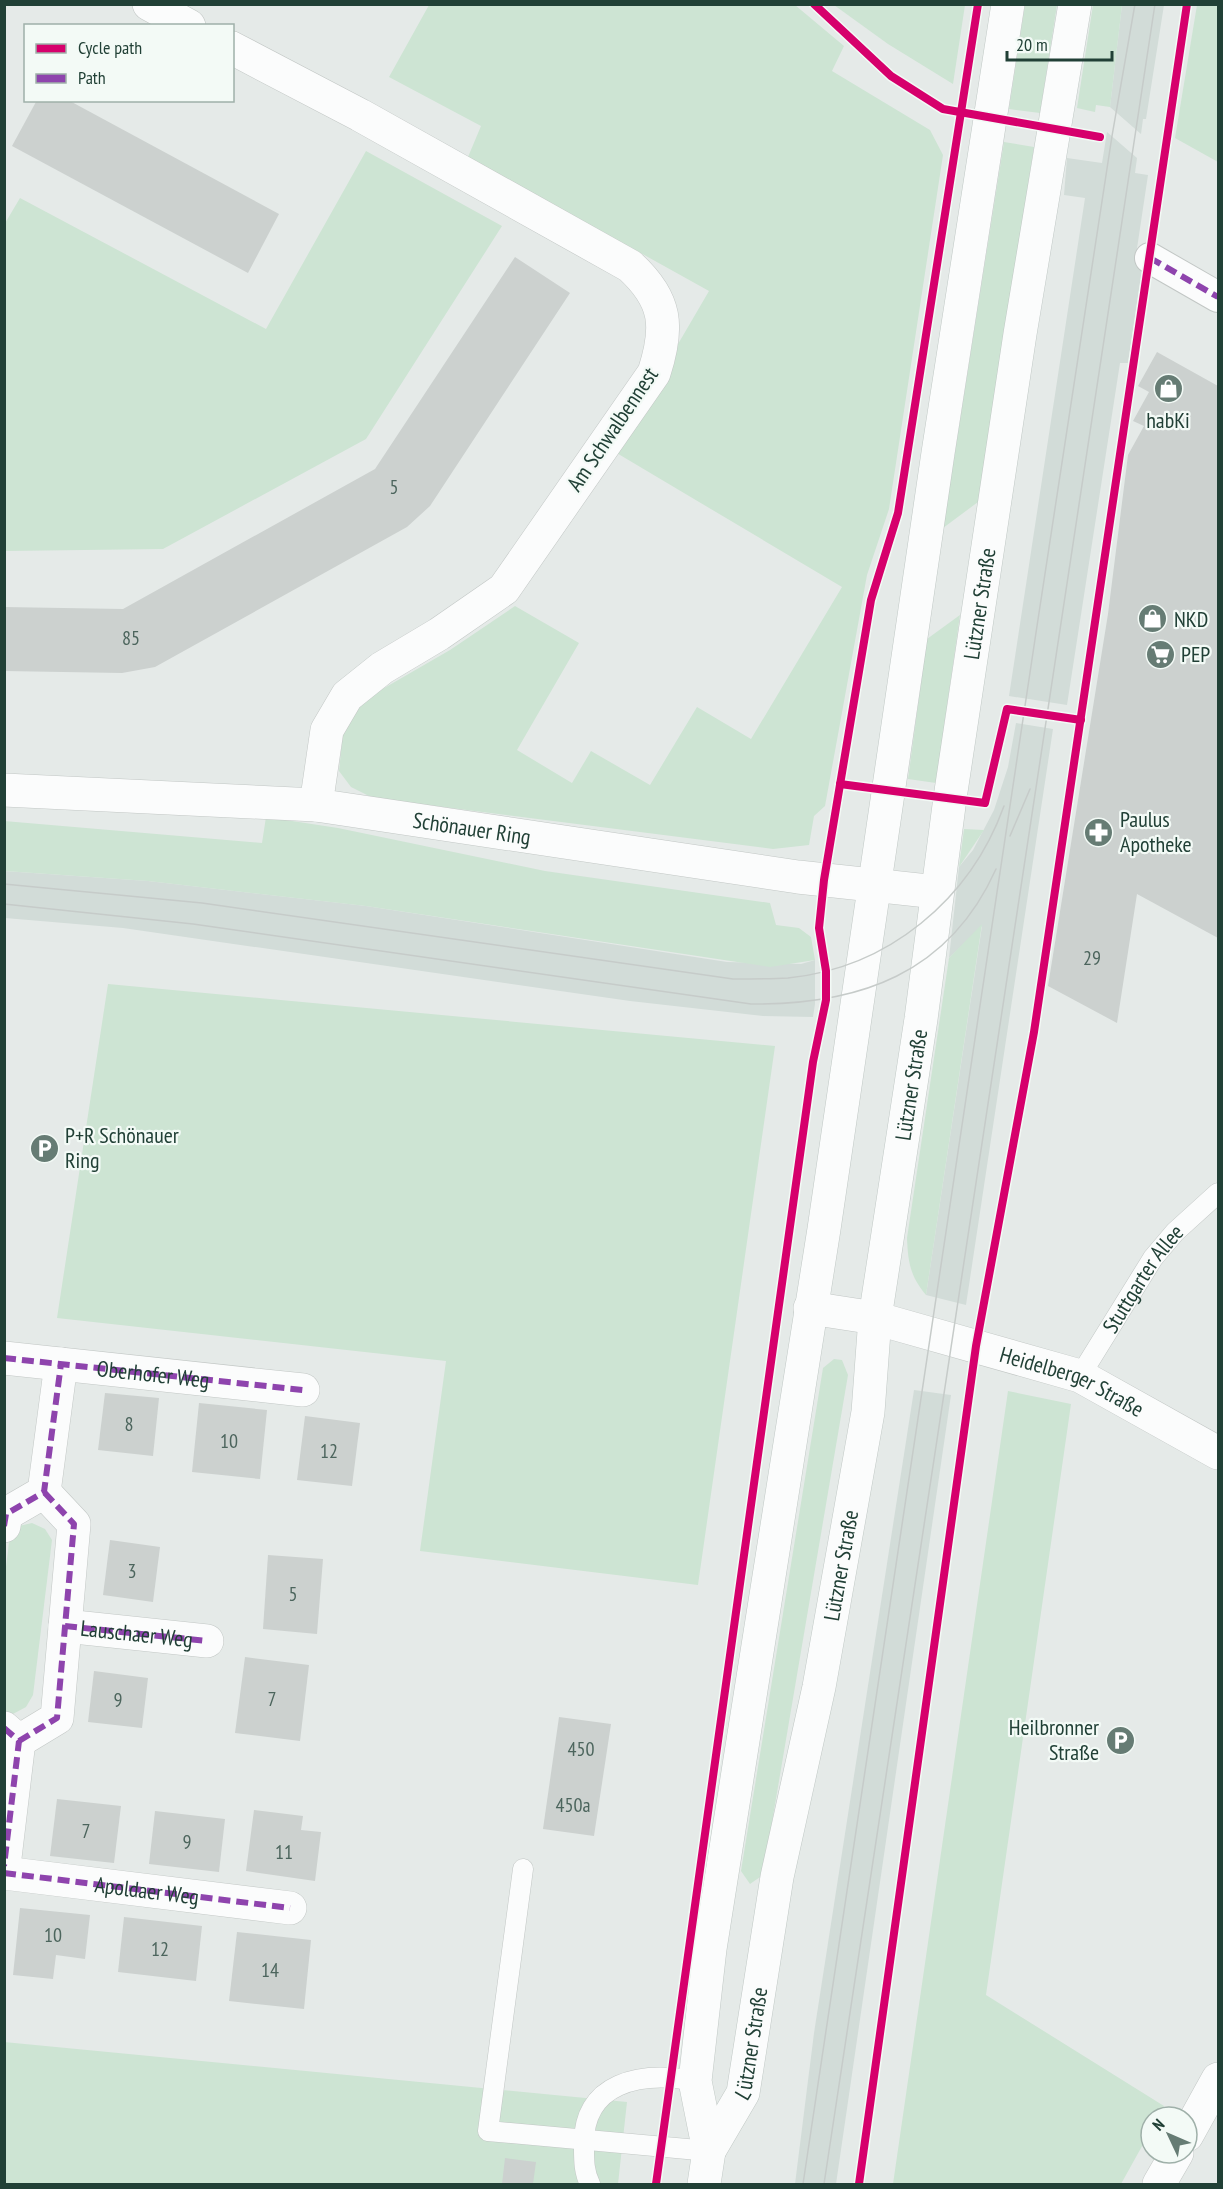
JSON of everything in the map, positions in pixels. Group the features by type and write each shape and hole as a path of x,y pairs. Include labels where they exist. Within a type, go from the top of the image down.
{"main road":[{"path":"149,4 185,24"},
{"name":"Lützner Straße","path":"704,2184 709,2151 695,2081 710,1949 824,1229 987,130 1008,4"},
{"name":"Lützner Straße","path":"709,2151 744,2093 777,1877 819,1688 868,1413 875,1317 921,1019 937,892 1020,334 1076,4"},
{"name":"Am Schwalbennest","path":"234,49 360,115 630,267 650,285 661,311 663,345 654,374 504,589 439,634 382,668 347,696 327,730 316,805"},
{"name":"Schönauer Ring","path":"4,790 316,805 786,875 937,892"},
{"name":"Heidelberger Straße","path":"810,1308 875,1317 1080,1376 1218,1453"},
{"name":"Oberhofer Weg","path":"4,1358 303,1390"},
{"path":"4,1526 6,1514 44,1492 61,1364"},
{"name":"Lauschaer Weg","path":"4,1866 12,1735 57,1718 74,1524 44,1492"},
{"name":"Lauschaer Weg","path":"65,1626 207,1641"},
{"name":"Apoldaer Weg","path":"4,1873 290,1908"},
{"path":"1199,2114 1218,2081"},
{"path":"1159,2184 1170,2165"}],"street":[{"path":"1150,258 1218,297"}],"lane":[{"name":"Stuttgarter Allee","path":"1080,1376 1154,1258 1175,1232 1218,1193"},
{"path":"523,1869 488,2131 709,2151"},
{"path":"590,2184 585,2171 586,2119 596,2103 610,2089 629,2080 650,2076 669,2076 695,2081"}],"shaded area":[{"path":"1122,5 1164,5 1146,119 1143,119 1141,134 1110,107"},
{"path":"1107,132 1137,158 1135,173 1148,175 1136,255 1144,257 1128,363 1120,363 1067,705 1009,696 1085,198 1064,195 1067,158 1102,163"},
{"path":"1016,723 1053,729 966,1305 926,1295 982,926 949,958 959,867 973,850 994,810 1008,767"},
{"path":"4,871 148,881 366,906 727,962 801,964 815,960 813,1017 763,1016 630,1001 123,928 5,918"},
{"path":"914,1390 951,1395 836,2184 795,2184 814,2033"}],"green space":[{"path":"429,5 795,5 844,46 832,71 930,130 943,155 889,509 867,575 825,806 814,816 809,845 773,849 373,798 351,787 339,771 343,732 352,712 367,698 450,650 515,606 579,643 517,750 572,783 591,751 650,785 697,707 751,739 842,587 615,452 709,291 468,157 481,126 389,77"},
{"path":"834,5 965,5 953,84 888,44"},
{"path":"1025,5 1057,5 1040,113 1009,109"},
{"path":"1093,5 1122,5 1110,107 1096,105 1095,112 1077,108"},
{"path":"1197,5 1218,5 1218,162 1175,138"},
{"path":"1004,142 1034,147 978,502 943,528"},
{"path":"366,151 502,226 366,439 163,549 5,551 4,225 20,198 266,329"},
{"path":"960,615 936,783 908,779 927,639"},
{"path":"266,817 338,828 545,871 770,903 776,925 799,928 811,937 815,960 770,967 366,906 148,881 5,871 4,821 262,843"},
{"path":"964,829 984,830 959,867"},
{"path":"982,924 926,1295 916,1281 911,1268 907,1238 949,958"},
{"path":"108,984 775,1046 698,1585 420,1551 446,1361 57,1318"},
{"path":"834,1359 842,1360 848,1375 763,1875 750,1884 741,1871 823,1368"},
{"path":"1008,1391 1071,1404 986,1995 1162,2105 1139,2105 1139,2152 1121,2184 893,2184"},
{"path":"32,1523 45,1529 52,1540 33,1695 26,1707 11,1715 5,1711 4,1583 10,1534 19,1526"},
{"path":"4,2042 627,2102 618,2184 5,2184"}],"building":[{"path":"36,102 72,102 279,214 248,273 12,146"},
{"path":"515,257 570,293 430,506 407,527 155,667 122,673 4,671 4,607 123,609 375,469"},
{"name":"PEP","path":"1157,352 1218,386 1218,938 1137,894 1117,1023 1048,986 1108,614 1128,455 1144,426 1133,421 1149,392 1138,386"},
{"path":"105,1393 159,1398 153,1456 98,1450"},
{"path":"199,1403 267,1410 260,1479 192,1472"},
{"path":"305,1416 360,1423 352,1486 297,1480"},
{"path":"110,1540 160,1547 153,1602 103,1595"},
{"path":"268,1555 323,1559 317,1634 263,1629"},
{"path":"245,1657 309,1665 300,1741 235,1733"},
{"path":"94,1671 148,1678 142,1728 88,1722"},
{"path":"559,1717 611,1724 594,1836 543,1829"},
{"path":"57,1799 121,1806 114,1863 50,1856"},
{"path":"254,1810 303,1816 301,1830 321,1832 315,1881 246,1871"},
{"path":"155,1811 225,1819 219,1872 149,1864"},
{"path":"20,1908 90,1915 85,1959 56,1955 53,1979 13,1975"},
{"path":"124,1917 202,1926 196,1981 118,1972"},
{"path":"237,1932 311,1940 304,2009 229,2001"},
{"path":"505,2158 536,2162 533,2184 502,2184"}],"tram line":[{"path":"803,2184 1037,626 1112,136 1135,4"},
{"path":"824,2184 1155,4"},
{"path":"1010,836 1030,789"},
{"path":"4,884 202,903 733,979 788,978 825,972 859,960 891,944 921,924 947,899 970,871 989,840 1004,806"},
{"path":"4,904 193,924 751,1004 791,1003 828,998 864,989 896,976 926,958 953,935 976,905 996,869"}],"marked path":[{"path":"1150,258 1218,297"},
{"path":"4,1358 303,1390"},
{"path":"4,1526 6,1514 44,1492 61,1364"},
{"path":"19,1741 57,1718 74,1524 44,1492"},
{"path":"65,1626 207,1641"},
{"path":"4,1728 19,1741 4,1866"},
{"path":"4,1873 290,1908"}],"cycle path":[{"path":"814,4 891,76 943,109 1100,137"},
{"path":"656,2184 813,1062 826,1000 826,971 819,928 824,880 871,600 898,513 978,4"},
{"path":"859,2184 976,1346 1034,1032 1187,4"},
{"path":"840,784 985,803 1007,709 1081,720"}],"place":[{"name":"habKi","path":"1168,388"},
{"name":"NKD","path":"1153,619"},
{"name":"PEP","path":"1160,654"},
{"name":"Paulus Apotheke","path":"1099,832"},
{"name":"P+R Schönauer Ring","path":"44,1148"},
{"name":"Heilbronner Straße","path":"1120,1740"}]}
